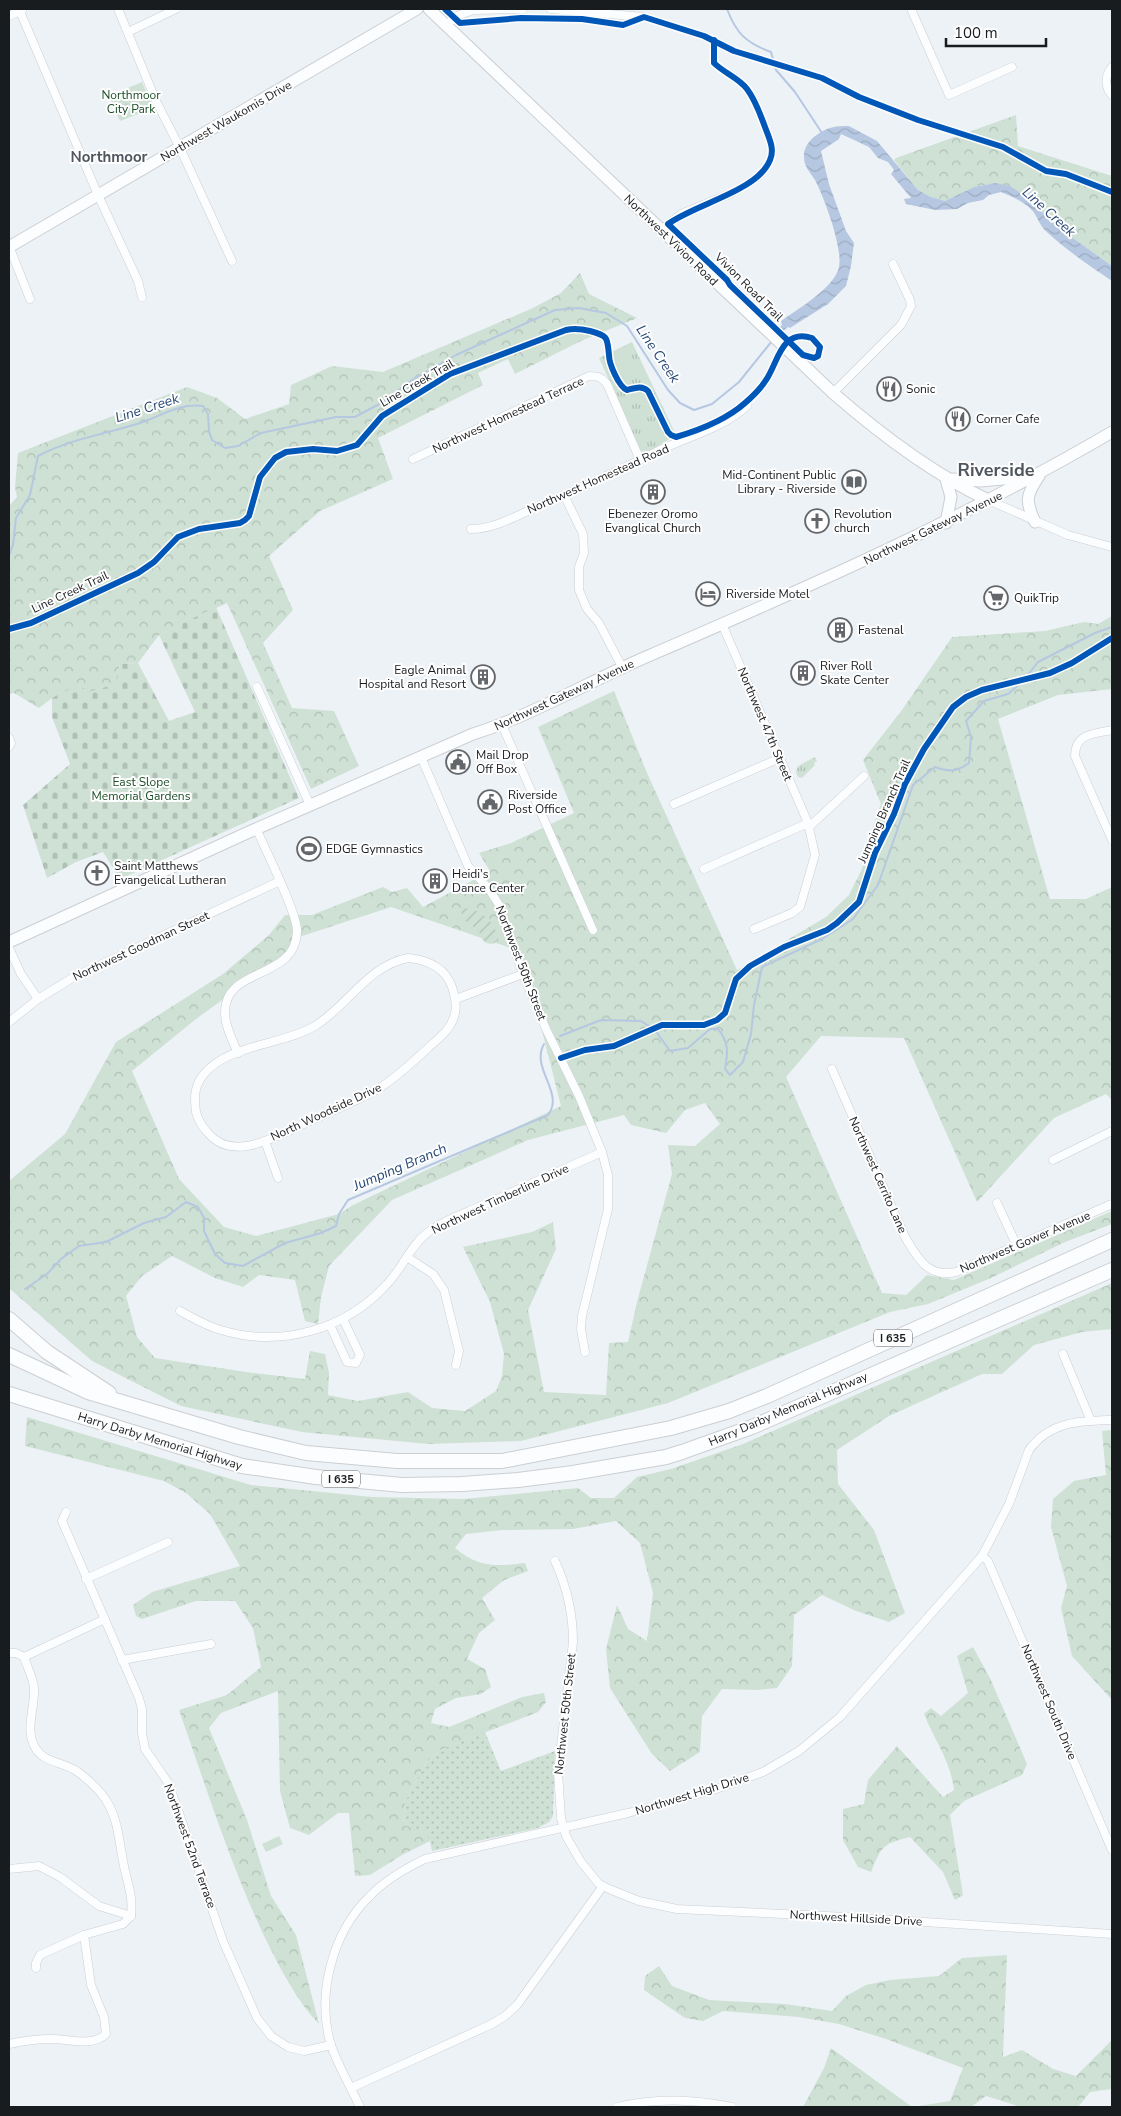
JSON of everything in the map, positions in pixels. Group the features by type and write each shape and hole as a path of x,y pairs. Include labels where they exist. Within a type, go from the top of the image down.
{"highway":[{"name":"Harry Darby Memorial Highway","path":"127,1403 213,1430 306,1453 397,1461 502,1460 662,1430 729,1411 1112,1240"},
{"name":"Harry Darby Memorial Highway","path":"9,1394 242,1466 316,1477 402,1485 462,1484 518,1480 573,1473 666,1457 682,1452 761,1423 1112,1270"},
{"path":"9,1320 69,1367 127,1403"},
{"path":"9,1355 88,1392 127,1403"}],"main road":[{"name":"Northwest Waukomis Drive","path":"9,246 417,9"},
{"name":"Northwest Vivion Road","path":"429,9 833,393 877,429 946,479 988,500"},
{"name":"Northwest Gateway Avenue","path":"9,942 256,828 474,734 502,725 622,667 892,549 1040,475 1112,432"},
{"path":"946,523 950,497 946,479 995,481 1040,475"},
{"path":"1035,522 1027,502 1031,488 1040,475"}],"street":[{"path":"9,16 21,9 98,195 138,281 142,297"},
{"path":"118,9 156,101 180,148 232,261"},
{"path":"128,32 176,9"},
{"path":"446,25 457,16 473,10 523,9"},
{"path":"551,9 644,17"},
{"path":"912,9 949,95 1012,68"},
{"path":"1112,67 1106,78 1106,84 1112,95"},
{"path":"661,230 680,214 732,193"},
{"path":"9,246 30,299"},
{"path":"833,393 894,332 907,316 911,306 910,300 893,264"},
{"name":"Northwest Homestead Terrace","path":"413,459 588,376 596,376 607,384 640,460"},
{"name":"Northwest Homestead Road","path":"471,529 484,529 564,495 726,421 737,415 747,406"},
{"path":"564,495 583,534 584,553 579,567 579,590 586,609 599,623 622,667"},
{"name":"Northwest Vivion Road","path":"988,500 1035,522 1112,547"},
{"name":"Northwest 47th Street","path":"722,624 808,825 815,855 802,904 796,910 754,929"},
{"path":"257,687 310,805"},
{"path":"502,725 593,930"},
{"path":"1112,730 1085,737 1075,747 1075,756 1112,840"},
{"path":"9,738 11,743 9,747"},
{"name":"Northwest 50th Street","path":"421,757 468,866 489,889 499,905 523,974 602,1152 609,1187 608,1209 582,1316 581,1329 584,1352"},
{"path":"674,804 780,758"},
{"path":"704,869 808,825 864,776"},
{"path":"256,828 280,881 297,928 293,949 279,964 236,986 229,994 224,1014 238,1053 311,1028 329,1015 386,964 401,959 421,959 432,963 442,970 450,981 456,999 523,974"},
{"name":"Northwest Goodman Street","path":"9,1022 38,999 86,972 280,881"},
{"path":"9,948 21,974 38,999"},
{"name":"North Woodside Drive","path":"238,1053 215,1064 205,1073 198,1083 194,1095 197,1116 213,1139 223,1144 248,1147 366,1095 392,1079 450,1027 455,1013 456,999"},
{"name":"Northwest Cerrito Lane","path":"832,1069 905,1237 925,1266 937,1272"},
{"path":"1053,1160 1112,1131"},
{"path":"265,1141 278,1178"},
{"name":"Northwest Timberline Drive","path":"180,1311 220,1330 254,1337 292,1336 330,1325 343,1319 388,1284 407,1257 426,1234 434,1228 602,1152"},
{"path":"997,1203 1017,1246"},
{"name":"Northwest Gower Avenue","path":"937,1272 956,1272 1112,1204"},
{"path":"407,1257 432,1274 444,1290 459,1351 456,1365"},
{"path":"330,1325 347,1362 356,1363 360,1355 343,1319"},
{"path":"1063,1354 1092,1421"},
{"name":"Northwest High Drive","path":"360,2107 331,2045 326,2001 334,1955 347,1924 368,1898 395,1875 425,1859 670,1802 712,1790 763,1772 799,1751 840,1717 982,1556 1009,1504 1030,1450 1035,1443 1055,1427 1064,1424 1112,1420"},
{"name":"Northwest 52nd Terrace","path":"66,1512 62,1522 142,1709 142,1733 145,1749 169,1784 223,1941 257,2018 271,2036 288,2047 311,2050 331,2045"},
{"path":"86,1578 168,1542"},
{"name":"Northwest South Drive","path":"982,1556 988,1561 1112,1850"},
{"name":"Northwest 50th Street","path":"555,1561 568,1593 573,1626 573,1642 558,1772 561,1818 566,1836 582,1862 603,1886"},
{"path":"24,1657 104,1619"},
{"path":"122,1660 211,1644"},
{"path":"9,1653 16,1653 24,1657 34,1689 30,1736 35,1748 42,1758 59,1762 76,1770 94,1785 110,1806 118,1824 125,1871 133,1899 131,1916 123,1924 84,1934 40,1955 36,1968"},
{"path":"9,1869 39,1866 60,1877 99,1906 131,1916"},
{"path":"351,2088 492,2024 505,2016 517,2004 603,1886"},
{"name":"Northwest Hillside Drive","path":"603,1886 639,1902 677,1909 847,1916 1112,1934"},
{"path":"9,2044 26,2040 54,2039 88,2042 100,2039 106,2034 104,2017 91,1985 84,1934"},
{"path":"617,2107 641,2102 671,2100 732,2107"}],"green space":[{"name":"Northmoor City Park","path":"142,82 153,108 120,121 109,96"},
{"path":"1016,115 1018,146 1112,176 1112,266 1059,228 1025,196 995,183 974,187 945,201 931,197 918,190 894,160"},
{"path":"580,273 589,294 637,318 581,341 515,374 508,359 478,373 483,385 378,438 393,479 320,511 269,556 293,610 263,643 292,708 334,711 359,766 311,789 227,603 159,635 138,663 120,664 115,684 90,692 52,698 39,708 14,693 9,694 9,506 17,497 15,487 18,453 187,387 217,398 245,419 289,404 291,385 332,366 383,372 533,308 561,293"},
{"path":"632,342 676,435 647,453 641,451 599,358"},
{"path":"626,349 639,376 624,384 611,357"},
{"name":"East Slope Memorial Gardens","path":"216,607 299,798 120,879 103,852 76,862 47,878 23,805 70,764 52,717 52,698 78,685 90,692 115,684 120,664 138,663 169,721 195,712 159,635"},
{"path":"1112,616 1112,689 1058,695 998,719 1050,899 1086,899 1112,887 1112,1100 1106,1094 1054,1118 977,1202 904,1038 821,1036 786,1077 882,1293 906,1295 927,1275 954,1280 1112,1211 1112,1224 1065,1242 991,1278 928,1304 890,1312 668,1403 521,1441 428,1444 302,1432 181,1406 92,1361 9,1288 9,1181 65,1134 116,1042 223,974 269,935 285,915 312,915 383,887 392,892 407,888 423,907 490,871 479,853 511,843 574,813 538,727 614,691 647,773 737,970 826,917 849,895 862,869 868,841 881,804 863,760 902,710 952,637 1045,631 1084,622 1098,624","holes":["391,907 514,949 535,1003 561,1106 353,1205 339,1214 256,1236 224,1227 179,1179 132,1071 196,1019 293,949 296,938","705,1103 720,1124 695,1146 668,1145 672,1174 628,1342 609,1343 606,1395 544,1392 528,1310 556,1249 553,1222 532,1232 463,1247 490,1302 504,1354 502,1376 496,1391 465,1411 432,1408 408,1392 358,1401 328,1395 329,1373 325,1354 310,1351 305,1379 155,1358 137,1337 126,1296 142,1276 172,1256 215,1278 243,1287 259,1275 295,1280 305,1321 318,1324 321,1297 329,1266 392,1200 528,1140 624,1115 631,1125 666,1133 685,1110"]},
{"path":"815,757 817,761 814,763 815,765 802,778 798,777 796,772 798,766"},
{"path":"466,908 477,911 490,921 498,936 495,943 489,944 484,941 479,931 463,919 461,911"},
{"path":"1112,1283 1112,1329 1082,1332 1034,1345 1002,1374 982,1374 889,1416 837,1450 838,1484 874,1530 905,1613 889,1622 856,1611 822,1595 794,1615 792,1666 777,1688 758,1690 722,1689 702,1716 700,1752 670,1771 652,1754 610,1688 606,1649 617,1605 628,1629 647,1641 653,1593 640,1543 616,1521 573,1529 502,1530 466,1534 455,1548 471,1559 487,1564 525,1563 528,1571 504,1580 482,1598 495,1620 479,1633 467,1659 485,1669 491,1687 481,1694 456,1698 435,1709 431,1723 449,1727 522,1697 544,1693 546,1702 538,1712 440,1750 426,1762 405,1802 403,1825 426,1832 430,1841 402,1855 370,1875 355,1876 349,1813 338,1813 309,1835 290,1828 280,1791 278,1691 221,1713 209,1728 247,1820 271,1896 296,1935 319,2024 303,2005 289,1983 252,1910 219,1825 179,1710 227,1695 261,1667 253,1628 235,1601 196,1601 142,1619 136,1616 133,1605 152,1592 240,1566 210,1514 186,1493 164,1481 25,1446 27,1417 251,1485 372,1497 464,1499 578,1488 591,1498 614,1498 637,1477 671,1469 743,1444"},
{"path":"1112,1430 1112,1700 1072,1656 1061,1608 1067,1586 1051,1527 1053,1499 1074,1481 1106,1475 1102,1431"},
{"path":"973,1647 990,1678 1027,1764 1022,1775 964,1801 950,1815 963,1895 955,1900 943,1872 910,1837 884,1847 871,1872 858,1867 843,1840 843,1809 864,1804 868,1780 897,1746 943,1797 954,1790 946,1760 924,1714 931,1708 941,1716 968,1693 957,1656"},
{"path":"485,1732 501,1771 555,1751 553,1816 549,1822 538,1828 432,1851 430,1841 403,1826 405,1802 426,1762 440,1750"},
{"path":"279,1836 283,1844 266,1852 262,1844"},
{"path":"1007,1955 1003,2057 1022,2050 1053,2069 1076,2076 1112,2040 1112,2089 1090,2092 1078,2107 1021,2107 986,2096 971,2107 913,2107 950,2101 963,2068 886,2039 839,2024 799,2017 723,2011 703,2021 685,2018 644,1990 645,1976 659,1966 672,1986 709,2000 785,2004 832,2011 846,1996 866,1985 890,1980 939,1976 962,1958"},
{"path":"831,2048 912,2107 803,2107 824,2068"}],"water":[{"path":"849,126 877,141 918,190 931,197 945,201 974,187 995,183 1010,186 1025,196 1059,228 1112,266 1112,281 1049,234 1025,204 1001,192 989,195 983,200 968,203 957,209 935,210 906,204 904,199 911,198 891,174 894,170 888,162 878,158 869,147 841,134 839,139 821,151 829,184 846,231 854,243 846,286 828,304 782,332 779,328 782,325 781,321 823,290 836,275 839,267 836,236 819,188 805,164 804,152 812,139 821,132 832,127"}],"waterway":[{"path":"727,9 734,25 748,41 771,52 776,70 795,92 822,133"},
{"name":"Line Creek","path":"9,556 13,545 16,518 30,495 38,456 61,446 137,424 177,409 203,406 208,414 209,431 212,440 225,448 238,446 261,433 336,417 355,417 383,402 412,380 456,355 555,310 579,308 606,313 627,326 668,390 680,403 694,410 712,404 739,382 772,341"},
{"name":"Jumping Branch","path":"560,1036 601,1020 641,1021 655,1030 670,1051 688,1048 710,1029 718,1029 726,1043 725,1069 730,1075 743,1062 751,1034 754,1005 762,967 822,939 853,919 878,885 913,785 935,767 953,770 969,763 971,737 966,721 984,701 1008,694 1023,681 1038,662 1095,633 1112,627"},
{"name":"Jumping Branch","path":"25,1289 47,1274 61,1259 79,1246 106,1242 144,1223 166,1217 186,1202 198,1207 204,1218 204,1231 215,1254 225,1263 243,1266 285,1243 321,1233 336,1226 339,1214 348,1200 548,1115 552,1107 553,1098 541,1062 544,1044"}],"cycle path":[{"path":"445,9 460,23 521,18 582,19 623,25 644,17 704,36 734,51 822,78 859,97 918,120 1003,147 1046,171 1066,174 1112,192"},
{"name":"Vivion Road Trail","path":"9,629 31,623 138,573 154,562 178,537 199,529 240,523 245,520 249,516 260,477 275,458 286,452 313,449 337,451 357,445 382,416 450,374 566,330 584,330 604,336 607,341 609,359 621,385 627,390 636,388 646,389 668,432 676,437 713,423 738,409 764,383 782,349 787,342 793,338 802,336 812,338 820,347 818,356 814,358 803,355 730,285 727,280 668,224 740,189 763,171 770,160 772,148 770,139 758,108 744,85 714,63 714,40"},
{"name":"Jumping Branch Trail","path":"561,1058 585,1050 614,1046 662,1025 704,1025 717,1020 725,1013 736,979 750,966 784,947 827,930 859,902 875,853 894,814 905,784 924,749 953,707 966,697 982,690 1050,673 1072,663 1112,638"}],"place":[{"name":"Sonic","path":"889,389"},
{"name":"Corner Cafe","path":"958,419"},
{"name":"Mid-Continent Public Library - Riverside","path":"854,482"},
{"name":"Ebenezer Oromo Evanglical Church","path":"653,492"},
{"name":"Revolution church","path":"817,521"},
{"name":"Riverside Motel","path":"708,594"},
{"name":"QuikTrip","path":"996,598"},
{"name":"Fastenal","path":"840,630"},
{"name":"River Roll Skate Center","path":"803,673"},
{"name":"Eagle Animal Hospital and Resort","path":"483,677"},
{"name":"Mail Drop Off Box","path":"458,762"},
{"name":"Riverside Post Office","path":"490,802"},
{"name":"EDGE Gymnastics","path":"309,849"},
{"name":"Saint Matthews Evangelical Lutheran","path":"97,873"},
{"name":"Heidi's Dance Center","path":"435,881"}],"district":[{"name":"Northmoor","path":"109,157"},
{"name":"Riverside","path":"996,470"}]}
